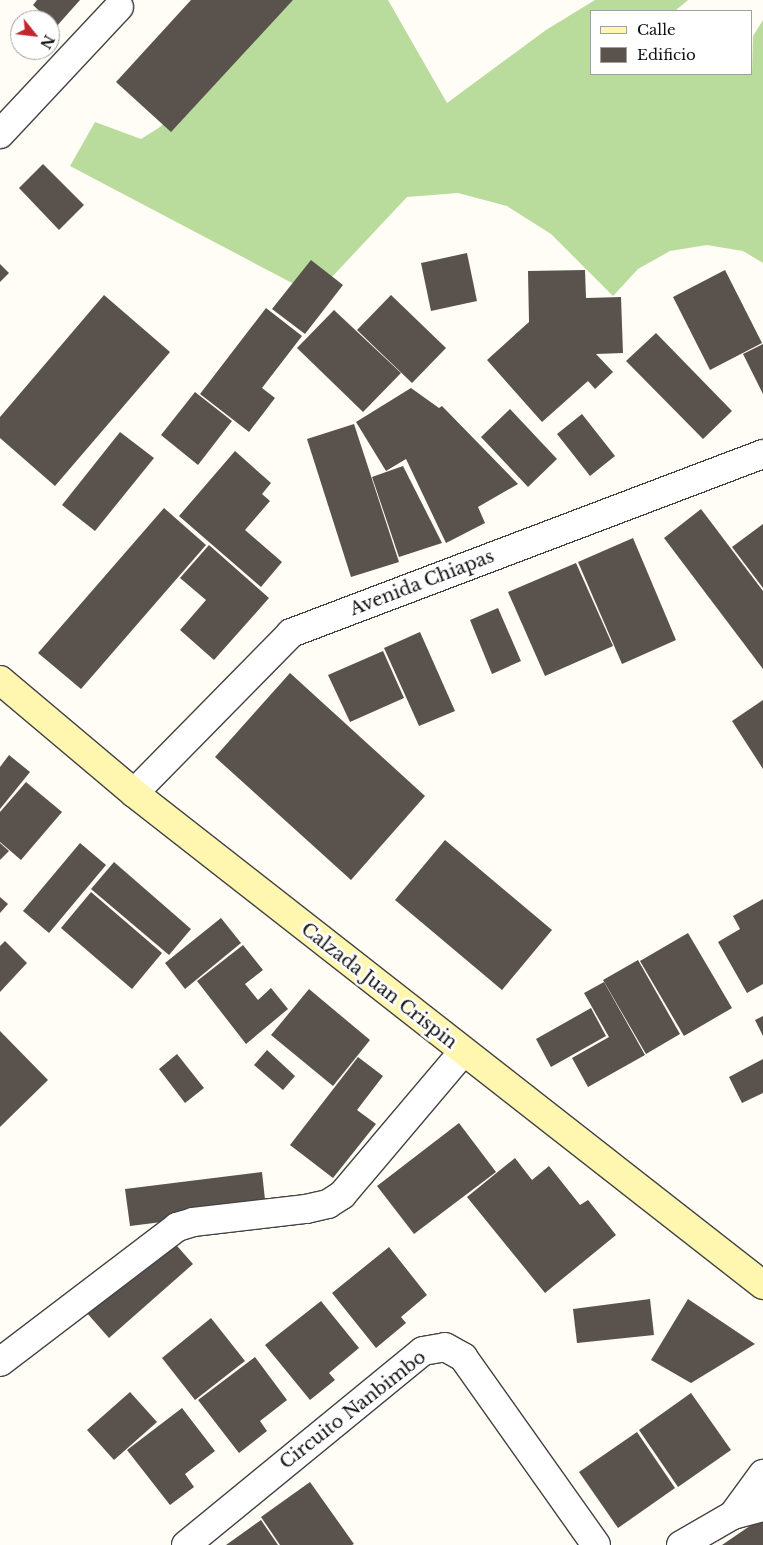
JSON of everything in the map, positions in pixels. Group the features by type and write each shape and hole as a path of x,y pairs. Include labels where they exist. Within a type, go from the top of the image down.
{"main road":[{"name":"Calzada Juan Crispin","path":"0,680 134,793 462,1052 763,1285"}],"street":[{"path":"0,134 119,7"},
{"name":"Avenida Chiapas","path":"134,793 291,633 763,454"},
{"path":"0,1362 177,1227 194,1222 306,1209 328,1204 342,1195 462,1052"},
{"name":"Circuito Nanbimbo","path":"186,1545 423,1351 445,1347 464,1357 596,1545"},
{"path":"732,1515 763,1474"},
{"path":"681,1545 732,1515 763,1507"}],"green space":[{"path":"287,0 388,0 447,103 546,30 595,0 688,0 676,10 590,10 590,75 753,75 753,36 763,20 763,263 743,251 707,245 670,251 638,269 613,296 551,234 507,206 458,193 407,197 315,295 70,166 95,122 141,139 160,127 264,15"}],"building":[{"path":"37,0 80,0 60,22 60,10 38,10 33,5"},
{"path":"191,0 293,0 171,132 116,82"},
{"path":"43,164 84,205 59,230 19,188"},
{"path":"467,253 477,301 431,311 421,263"},
{"path":"311,260 343,285 305,334 272,309"},
{"path":"0,264 9,273 0,282"},
{"path":"585,270 586,298 621,297 623,353 596,354 613,372 595,389 588,381 542,422 487,360 529,322 528,271"},
{"path":"725,270 762,343 710,370 673,297"},
{"path":"104,295 170,352 55,486 0,438 0,417"},
{"path":"391,295 446,348 412,383 357,330"},
{"path":"266,308 302,336 262,388 275,398 249,432 200,394"},
{"path":"334,310 401,373 363,412 297,348"},
{"path":"656,333 732,411 703,439 626,361"},
{"path":"763,344 763,394 743,354"},
{"path":"411,388 439,408 442,406 518,484 478,507 485,523 446,543 406,459 386,471 356,422"},
{"path":"195,392 232,421 198,465 161,435"},
{"path":"510,409 557,459 528,487 481,437"},
{"path":"582,414 615,456 590,476 557,434"},
{"path":"354,424 399,562 351,577 307,439"},
{"path":"120,432 154,458 95,531 62,505"},
{"path":"235,451 271,483 262,494 270,501 245,530 282,562 261,587 179,516"},
{"path":"403,466 442,543 399,557 372,477"},
{"path":"164,508 206,545 81,689 38,653"},
{"path":"701,509 763,591 763,669 664,538"},
{"path":"763,524 763,588 732,547"},
{"path":"633,538 676,640 622,664 578,562"},
{"path":"209,545 269,598 214,660 180,630 206,600 180,578"},
{"path":"576,563 613,646 545,676 508,592"},
{"path":"498,608 521,661 492,674 470,620"},
{"path":"420,632 455,711 419,726 384,648"},
{"path":"383,651 404,698 350,722 328,675"},
{"path":"290,673 425,796 351,880 215,757"},
{"path":"763,700 763,769 732,721"},
{"path":"9,755 30,772 0,809 0,767"},
{"path":"26,782 62,812 21,860 0,842 0,812"},
{"path":"445,840 552,930 502,990 395,900"},
{"path":"0,843 9,851 0,860"},
{"path":"80,843 106,865 49,933 23,911"},
{"path":"114,862 191,929 169,955 91,889"},
{"path":"91,892 162,953 132,989 61,928"},
{"path":"0,897 8,904 0,913"},
{"path":"763,899 763,984 747,993 718,942 740,929 733,916"},
{"path":"221,918 241,943 185,989 165,963"},
{"path":"688,933 732,1008 684,1036 640,961"},
{"path":"5,941 27,963 0,992 0,946"},
{"path":"243,945 263,970 245,984 258,1000 271,988 288,1009 246,1044 197,981"},
{"path":"638,960 680,1034 646,1054 603,980"},
{"path":"604,982 645,1055 588,1087 572,1058 609,1037 584,993"},
{"path":"309,989 370,1040 333,1086 271,1035"},
{"path":"591,1008 606,1036 551,1067 536,1039"},
{"path":"763,1016 763,1036 755,1020"},
{"path":"0,1031 48,1080 0,1127"},
{"path":"267,1050 295,1076 283,1090 254,1065"},
{"path":"177,1054 204,1088 185,1103 159,1069"},
{"path":"358,1057 383,1076 357,1110 376,1124 333,1178 290,1145"},
{"path":"763,1059 763,1093 742,1103 729,1077"},
{"path":"459,1123 496,1172 414,1234 377,1186"},
{"path":"515,1158 532,1180 549,1166 580,1205 588,1200 616,1235 545,1293 467,1197"},
{"path":"262,1172 266,1209 130,1226 125,1189"},
{"path":"170,1238 193,1264 109,1338 86,1312"},
{"path":"389,1247 427,1295 401,1317 406,1323 376,1348 332,1293"},
{"path":"650,1299 654,1335 577,1343 573,1309"},
{"path":"688,1299 755,1344 691,1383 651,1360"},
{"path":"321,1301 359,1348 329,1373 335,1380 310,1400 265,1345"},
{"path":"211,1318 245,1361 195,1400 162,1358"},
{"path":"255,1357 287,1400 260,1421 267,1431 239,1453 198,1400"},
{"path":"130,1392 157,1422 114,1460 87,1430"},
{"path":"691,1393 731,1450 678,1487 639,1430"},
{"path":"182,1408 215,1451 185,1474 194,1487 170,1505 127,1450"},
{"path":"637,1432 675,1488 618,1528 579,1472"},
{"path":"310,1482 354,1544 280,1545 261,1517"},
{"path":"763,1517 763,1545 722,1545"},
{"path":"261,1520 278,1545 226,1545"}]}
